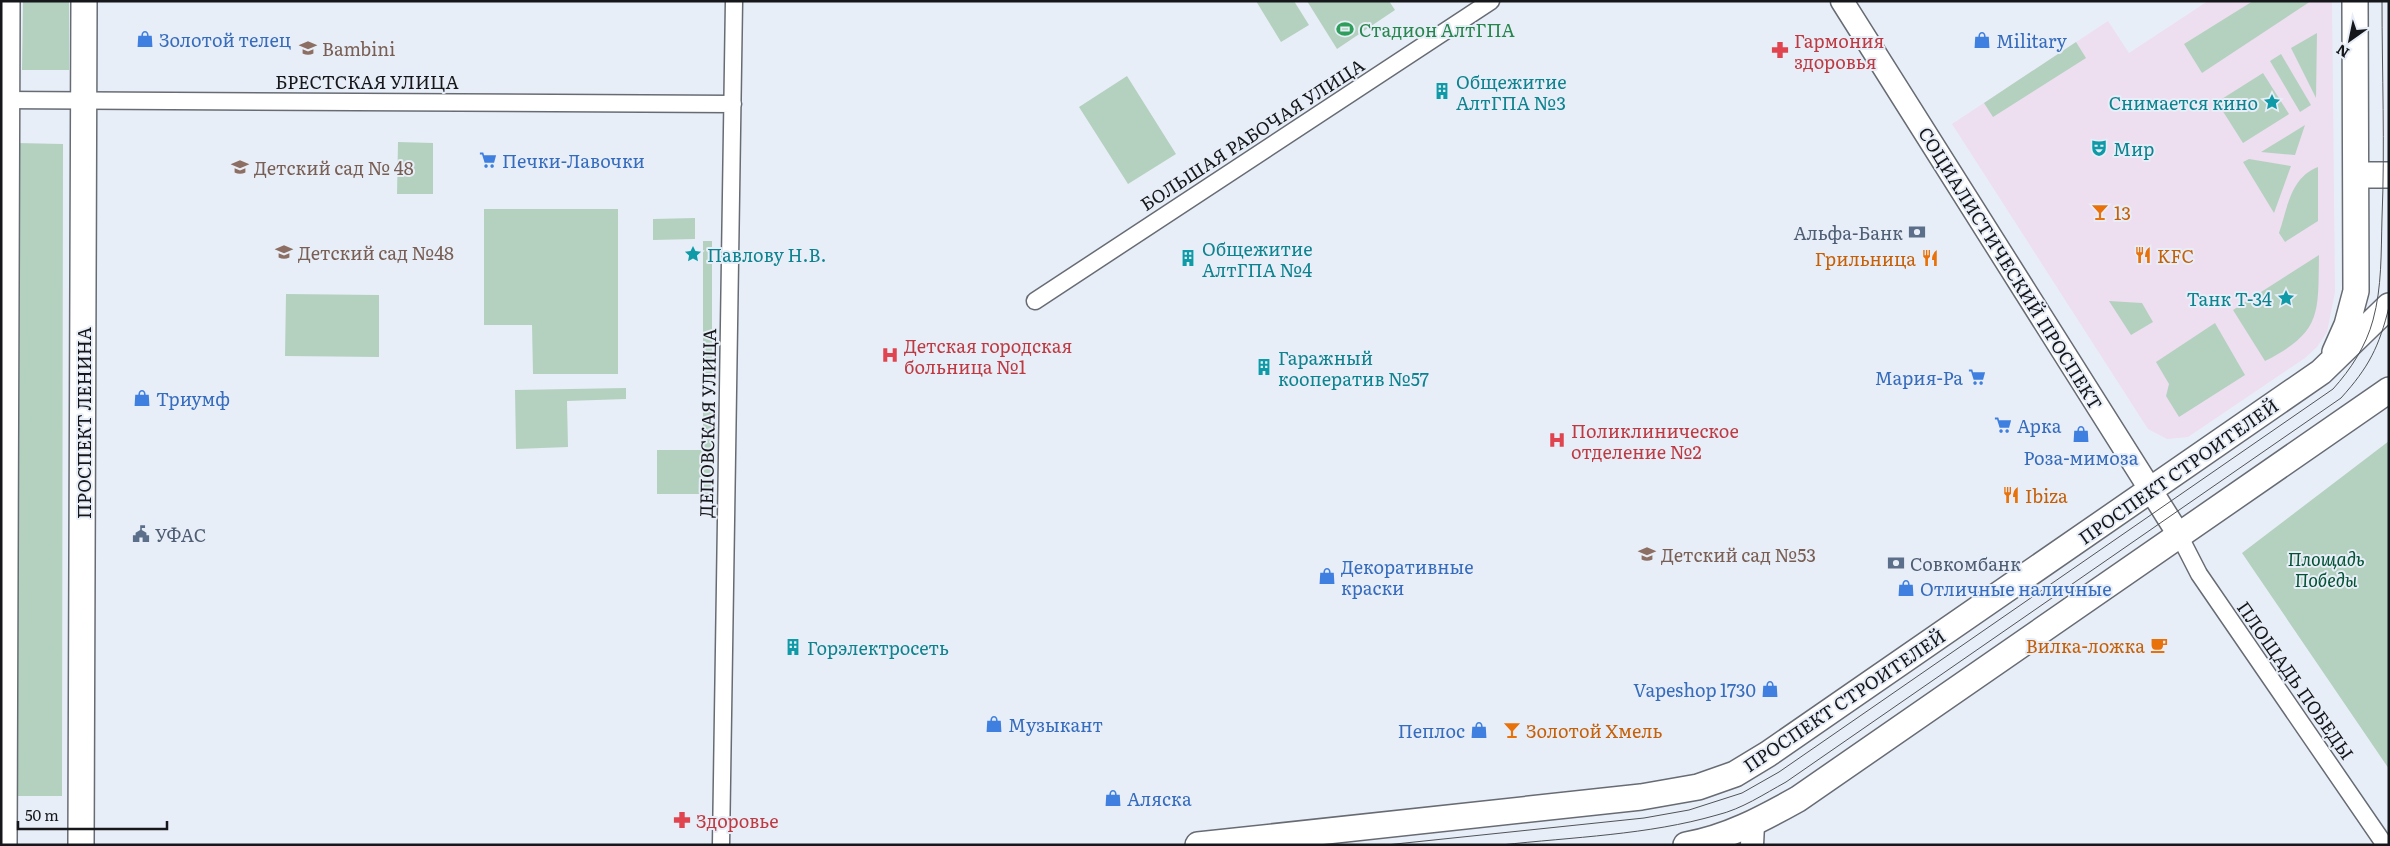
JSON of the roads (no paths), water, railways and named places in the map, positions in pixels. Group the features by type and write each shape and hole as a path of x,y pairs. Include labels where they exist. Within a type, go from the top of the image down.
{"main road":[{"path":"4,845 4,100 7,1"},
{"name":"ПРОСПЕКТ ЛЕНИНА","path":"81,845 84,1"},
{"path":"2321,372 2337,349 2347,325 2356,291 2355,1"},
{"path":"2357,175 2389,175"},
{"path":"2357,259 2361,289 2383,321"},
{"name":"ПРОСПЕКТ СТРОИТЕЛЕЙ","path":"1198,845 1334,838 1648,796 1698,787 1735,774 1768,754 2321,372 2383,321"},
{"path":"1686,845 1720,836 1753,834 1798,799 2389,390"}],"street":[{"name":"ДЕПОВСКАЯ УЛИЦА","path":"722,845 734,1"},
{"name":"БОЛЬШАЯ РАБОЧАЯ УЛИЦА","path":"1034,302 1491,1"},
{"name":"СОЦИАЛИСТИЧЕСКИЙ ПРОСПЕКТ","path":"1842,1 2179,535"},
{"name":"БРЕСТСКАЯ УЛИЦА","path":"4,100 733,104"},
{"name":"ПЛОЩАДЬ ПОБЕДЫ","path":"2179,535 2199,574 2385,845"}],"tram line":[{"path":"1386,845 1644,818 1689,810 1742,793 1779,772 2333,389 2352,365 2370,330 2380,282 2383,164 2382,1"},
{"path":"1501,845 1637,831 1691,822 1735,809 1786,782 2341,398 2372,356 2389,307"}],"place":[{"name":"Стадион АлтГПА","path":"1345,29"},
{"name":"Золотой телец","path":"145,39"},
{"name":"Military","path":"1982,40"},
{"name":"Bambini","path":"308,48"},
{"name":"Гармония здоровья","path":"1780,50"},
{"name":"Общежитие АлтГПА №3","path":"1442,91"},
{"name":"Снимается кино","path":"2272,102"},
{"name":"Мир","path":"2099,148"},
{"name":"Печки-Лавочки","path":"488,160"},
{"name":"Детский сад № 48","path":"240,167"},
{"name":"13","path":"2100,212"},
{"name":"Альфа-Банк","path":"1917,232"},
{"name":"Детский сад №48","path":"284,252"},
{"name":"Павлову Н.В.","path":"693,254"},
{"name":"KFC","path":"2143,255"},
{"name":"Общежитие АлтГПА №4","path":"1188,258"},
{"name":"Грильница","path":"1930,258"},
{"name":"Танк Т-34","path":"2286,298"},
{"name":"Детская городская больница №1","path":"890,355"},
{"name":"Гаражный кооператив №57","path":"1264,367"},
{"name":"Мария-Ра","path":"1977,377"},
{"name":"Триумф","path":"142,398"},
{"name":"Арка","path":"2003,425"},
{"name":"Роза-мимоза","path":"2081,434"},
{"name":"Поликлиническое отделение №2","path":"1557,440"},
{"name":"Ibiza","path":"2011,495"},
{"name":"УФАС","path":"141,534"},
{"name":"Детский сад №53","path":"1647,554"},
{"name":"Совкомбанк","path":"1896,563"},
{"name":"Декоративные краски","path":"1327,576"},
{"name":"Отличные наличные","path":"1906,588"},
{"name":"Вилка-ложка","path":"2159,645"},
{"name":"Горэлектросеть","path":"793,647"},
{"name":"Vapeshop 1730","path":"1770,689"},
{"name":"Музыкант","path":"994,724"},
{"name":"Пеплос","path":"1479,730"},
{"name":"Золотой Хмель","path":"1512,730"},
{"name":"Аляска","path":"1113,798"},
{"name":"Здоровье","path":"682,820"}],"park label":[{"name":"Площадь Победы","path":"2326,568"}]}
